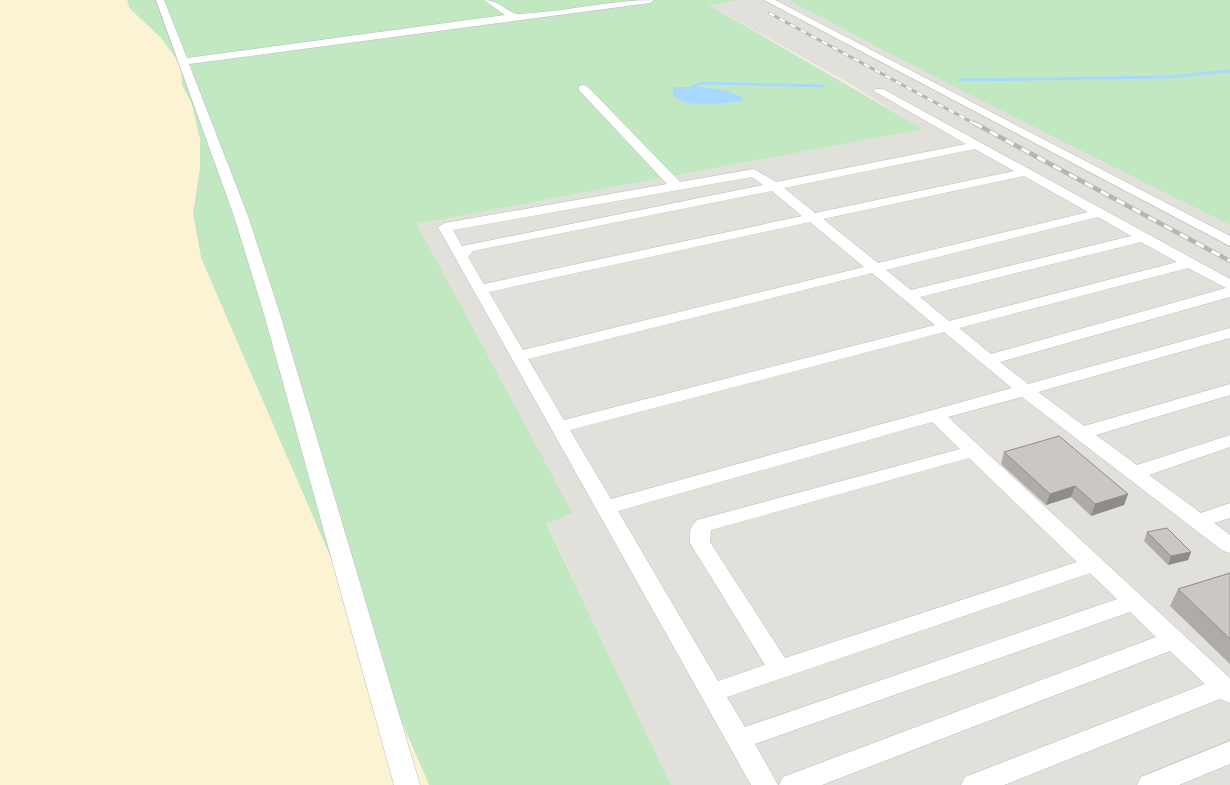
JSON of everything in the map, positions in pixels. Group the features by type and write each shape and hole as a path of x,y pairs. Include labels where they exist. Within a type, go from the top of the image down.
{"lane":[{"path":"160,0 240,216 272,314 407,785"},
{"path":"488,0 514,17"},
{"path":"183,62 650,0"},
{"path":"768,0 1230,242"},
{"path":"583,88 677,187"},
{"path":"879,91 1230,285"},
{"path":"461,257 464,251 470,248 978,145"},
{"path":"480,289 1026,172"},
{"path":"766,785 445,227 754,173 775,187 1026,391 1230,546"},
{"path":"519,356 1099,213"},
{"path":"909,296 1143,237"},
{"path":"560,428 1190,263"},
{"path":"988,360 1230,292"},
{"path":"606,507 1230,333"},
{"path":"1082,434 1230,389"},
{"path":"937,416 1227,690 974,785"},
{"path":"1134,474 1230,441"},
{"path":"780,670 700,543 699,531 704,525 973,450"},
{"path":"1198,522 1230,510"},
{"path":"713,692 1094,564"},
{"path":"740,739 1134,602"},
{"path":"792,785 1173,640"},
{"path":"1150,785 1230,752"}],"shaded area":[{"path":"741,0 788,0 1230,225 1230,785 671,785 546,522 572,515 417,224 922,129 847,82 708,4"}],"green space":[{"path":"127,0 741,0 709,5 923,129 417,224 573,514 546,523 671,785 429,785 201,258 193,213 200,167 192,105 182,85 180,64 160,37 129,8"},
{"path":"788,0 1230,0 1230,225 941,80"}],"sand":[{"path":"0,0 127,0 129,8 160,37 180,64 182,85 192,105 200,139 200,167 193,213 201,258 429,785 0,785"}],"water":[{"path":"673,87 717,89 734,93 742,97 743,101 716,104 687,103 673,95"}],"building":[{"path":"1059,436 1128,494 1095,504 1075,486 1050,494 1004,452"},
{"path":"1167,528 1191,552 1171,556 1147,532"},
{"path":"1230,573 1230,639 1178,589"}],"waterway":[{"path":"960,80 1168,77 1230,71"},
{"path":"692,87 702,83 823,86"}],"railway":[{"path":"769,13 977,125"},
{"path":"974,123 1230,261"}]}
